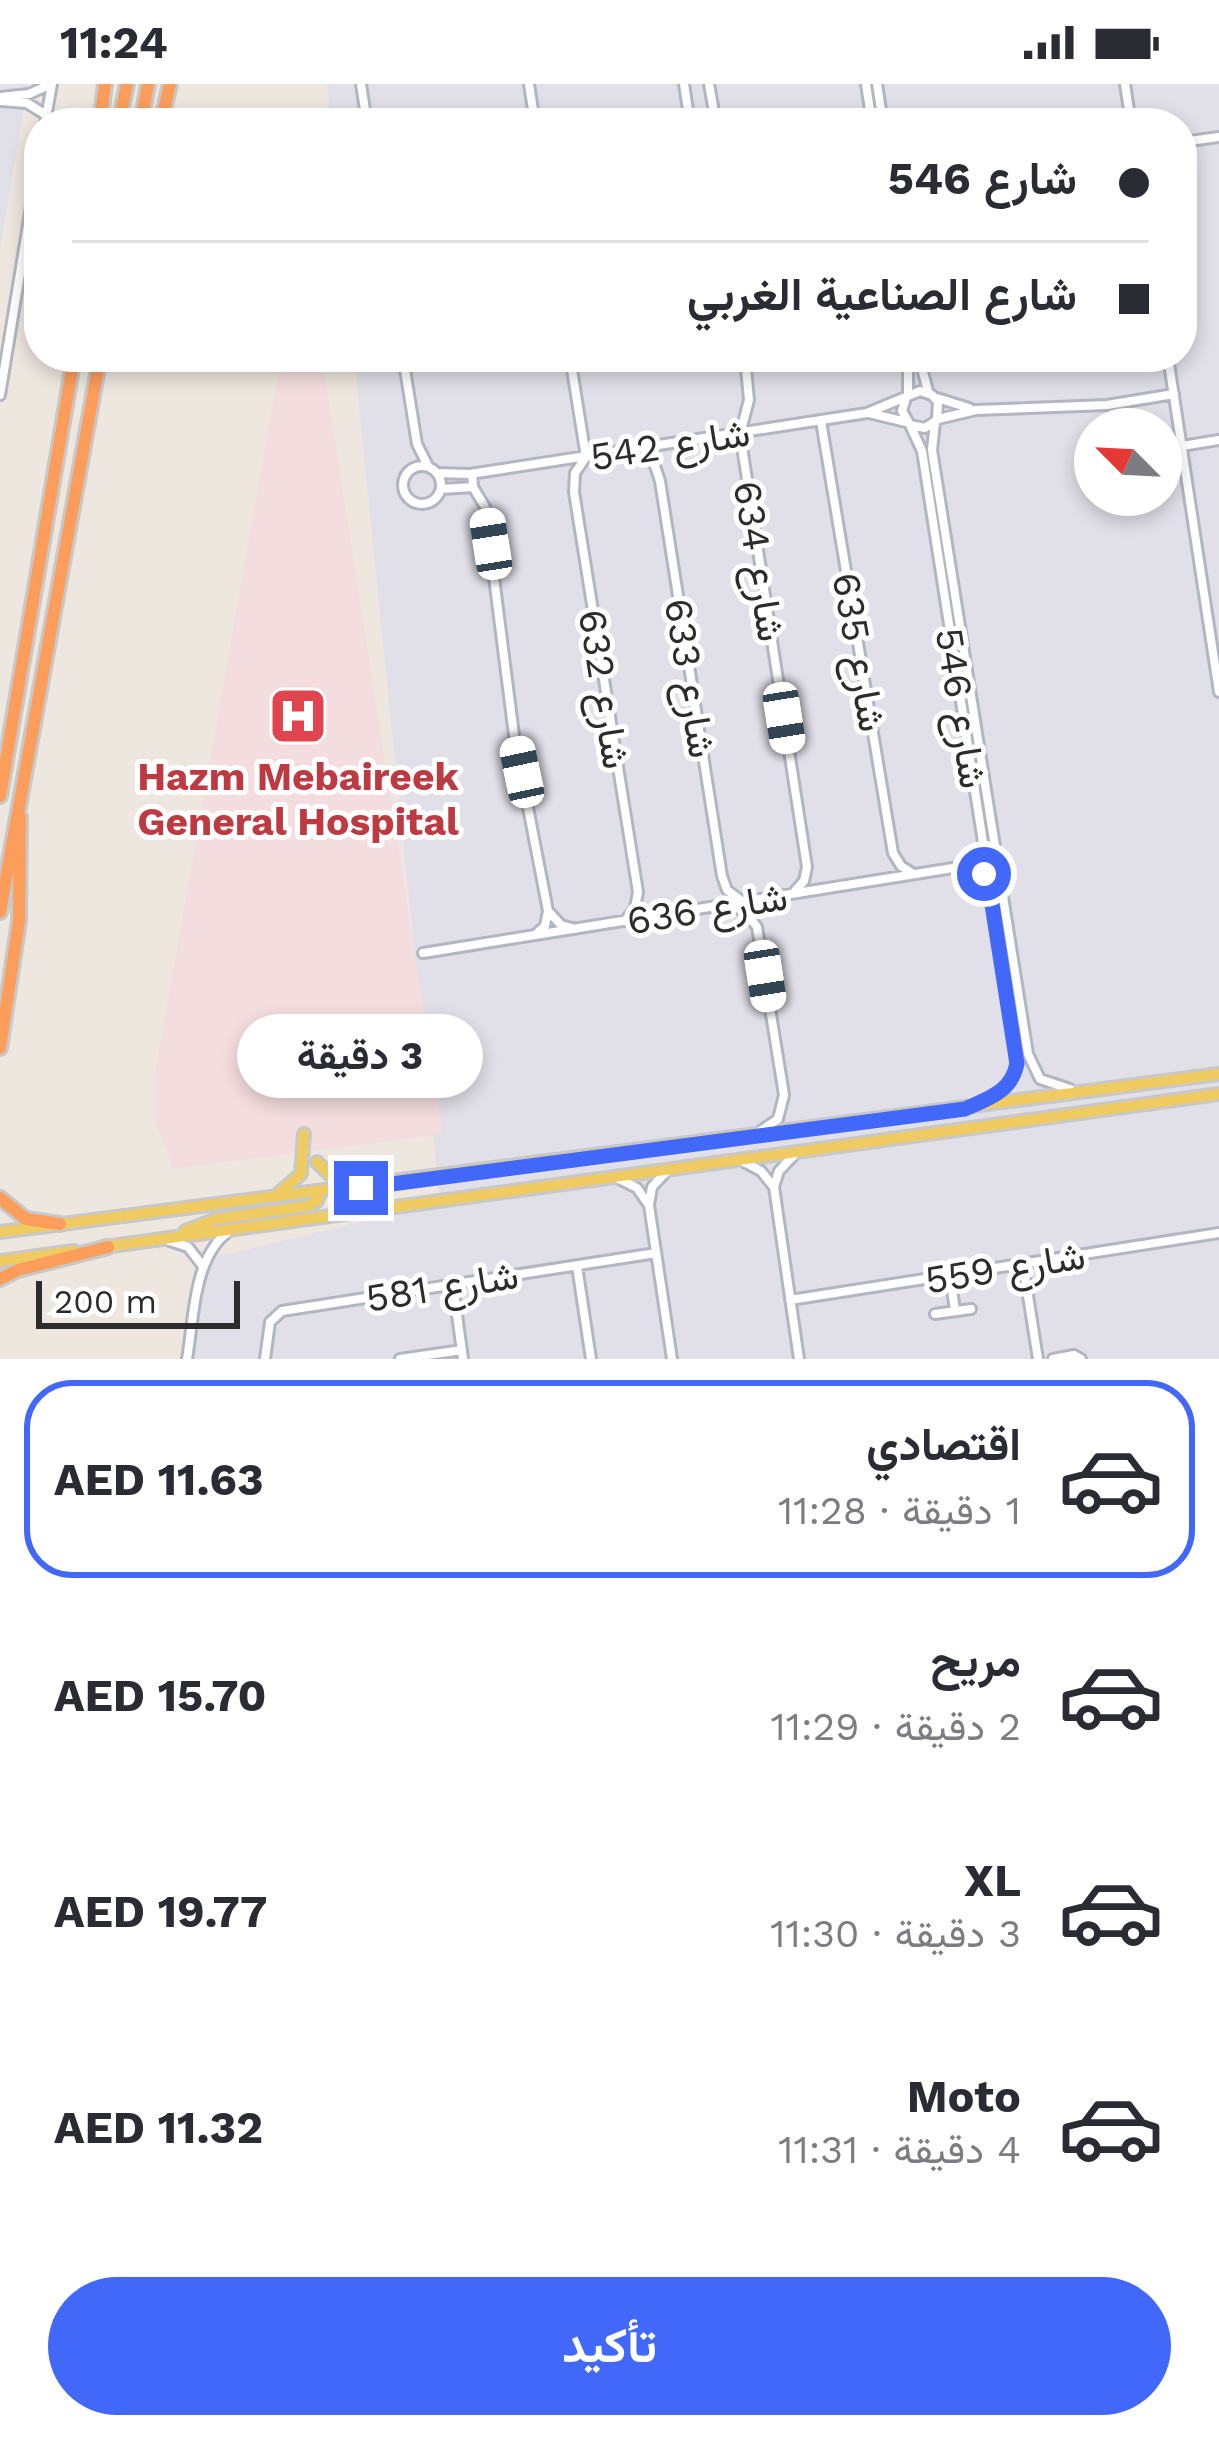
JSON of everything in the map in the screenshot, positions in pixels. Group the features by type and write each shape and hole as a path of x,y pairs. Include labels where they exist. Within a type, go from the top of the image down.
{"highway":[{"path":"0,796 71,372"},
{"path":"0,912 97,372"},
{"path":"0,769 7,751"},
{"path":"0,1048 21,901 18,799"},
{"path":"0,1198 26,1219 60,1224"},
{"path":"0,1279 108,1246"}],"main road":[{"path":"0,1261 234,1228 361,1188 1219,1075"},
{"path":"176,1236 217,1219 318,1204 609,1176 1219,1094"},
{"path":"271,1197 301,1174 304,1134"},
{"path":"317,1162 331,1176 361,1188"},
{"path":"0,1232 271,1197 318,1204"}],"street":[{"path":"0,99 52,84"},
{"path":"0,99 33,108"},
{"path":"0,395 24,249"},
{"path":"405,372 415,436 440,489"},
{"name":"شارع 632","path":"572,372 586,457 575,473 574,492 638,892 635,908 625,921"},
{"name":"شارع 634","path":"746,372 749,400 740,434 806,860 804,880 789,895"},
{"path":"908,372 902,411 909,424 920,428 976,410 1107,405 1174,394"},
{"path":"925,372 940,411 936,421"},
{"path":"1170,372 1176,408"},
{"path":"907,397 932,395 976,410"},
{"name":"شارع 542","path":"433,470 472,474 740,434 867,413 907,397"},
{"name":"شارع 542","path":"867,413 909,424"},
{"name":"شارع 635","path":"821,421 893,853 914,874"},
{"name":"شارع 546","path":"936,421 932,450 1030,1064 1048,1084 1089,1093"},
{"name":"شارع 546","path":"909,424 922,451 1017,1064 1005,1089 965,1109"},
{"path":"1219,440 1182,446 1219,692"},
{"name":"شارع 633","path":"642,448 660,481 723,884 745,902"},
{"path":"433,470 417,466 408,472 405,493 423,504 433,500 440,489"},
{"path":"472,474 473,487 485,507 514,734 548,910 545,926 532,936"},
{"path":"440,489 473,487"},
{"path":"1206,608 1219,605"},
{"name":"شارع 636","path":"423,952 965,867 988,879"},
{"path":"729,905 746,912 757,927 784,1095 778,1119 749,1137"},
{"path":"548,910 561,925 579,929"},
{"path":"796,1152 779,1171 774,1187 799,1359"},
{"path":"734,1160 761,1171 774,1187"},
{"path":"671,1168 652,1187 649,1205 672,1359"},
{"path":"609,1176 629,1183 649,1205"},
{"path":"187,1359 203,1269 215,1242 234,1228"},
{"name":"شارع 559","path":"790,1300 1219,1233"},
{"path":"160,1239 188,1247 203,1269"},
{"name":"شارع 581","path":"265,1359 269,1322 282,1311 656,1253"},
{"path":"1023,1264 1038,1359"},
{"path":"577,1265 591,1359"},
{"path":"950,1275 955,1311"},
{"path":"400,1359 463,1355 453,1285"},
{"path":"935,1314 970,1309"},
{"path":"1053,1359 1074,1355 1081,1359"}],"shaded area":[{"path":"0,84 28,84 0,249"},
{"path":"327,84 1219,84 1219,1359 191,1359 211,1258 440,1203 356,372 1197,372 1197,108 329,108"},
{"name":"Hazm Mebaireek General Hospital","path":"278,372 324,372 443,1134 173,1169 155,1120 155,1074"}],"place":[{"name":"Hazm Mebaireek General Hospital","path":"298,716"}],"route":[{"path":"361,1188 965,1109 997,1095 1011,1082 1017,1064 984,874"}]}
